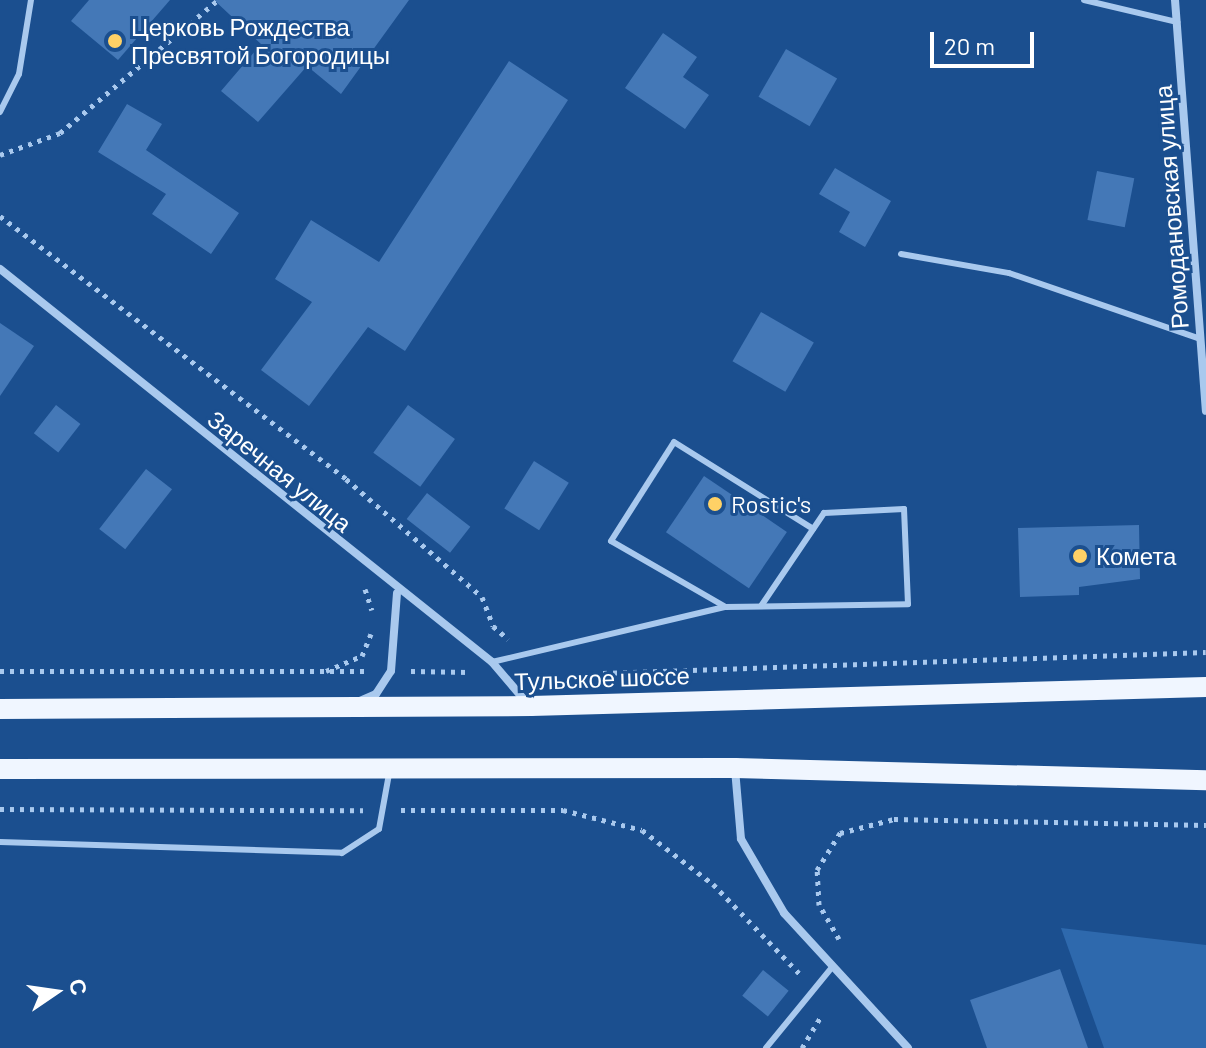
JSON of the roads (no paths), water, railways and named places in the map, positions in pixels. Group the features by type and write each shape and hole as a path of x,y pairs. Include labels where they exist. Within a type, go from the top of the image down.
{"main road":[{"name":"Тульское шоссе","path":"0,709 531,706 1206,687"},
{"path":"0,769 735,768 1206,780"}],"street":[{"name":"Ромодановская улица","path":"1175,0 1206,411"},
{"name":"Заречная улица","path":"0,269 397,593 492,662 531,706"},
{"path":"343,709 376,694 391,671 397,593"},
{"path":"735,768 741,839 784,913 908,1048"}],"lane":[{"path":"0,112 19,74 31,0"},
{"path":"1084,0 1177,22"},
{"path":"901,254 1009,273 1201,339"},
{"path":"725,607 611,541 674,442 813,529"},
{"path":"492,662 725,607 908,604 904,509 824,513 761,606"},
{"path":"0,842 342,853 379,829 389,770"},
{"path":"766,1048 833,966"}],"place":[{"name":"Церковь Рождества Пресвятой Богородицы","path":"115,41"},
{"name":"Rostic's","path":"715,504"},
{"name":"Комета","path":"1080,556"}]}
